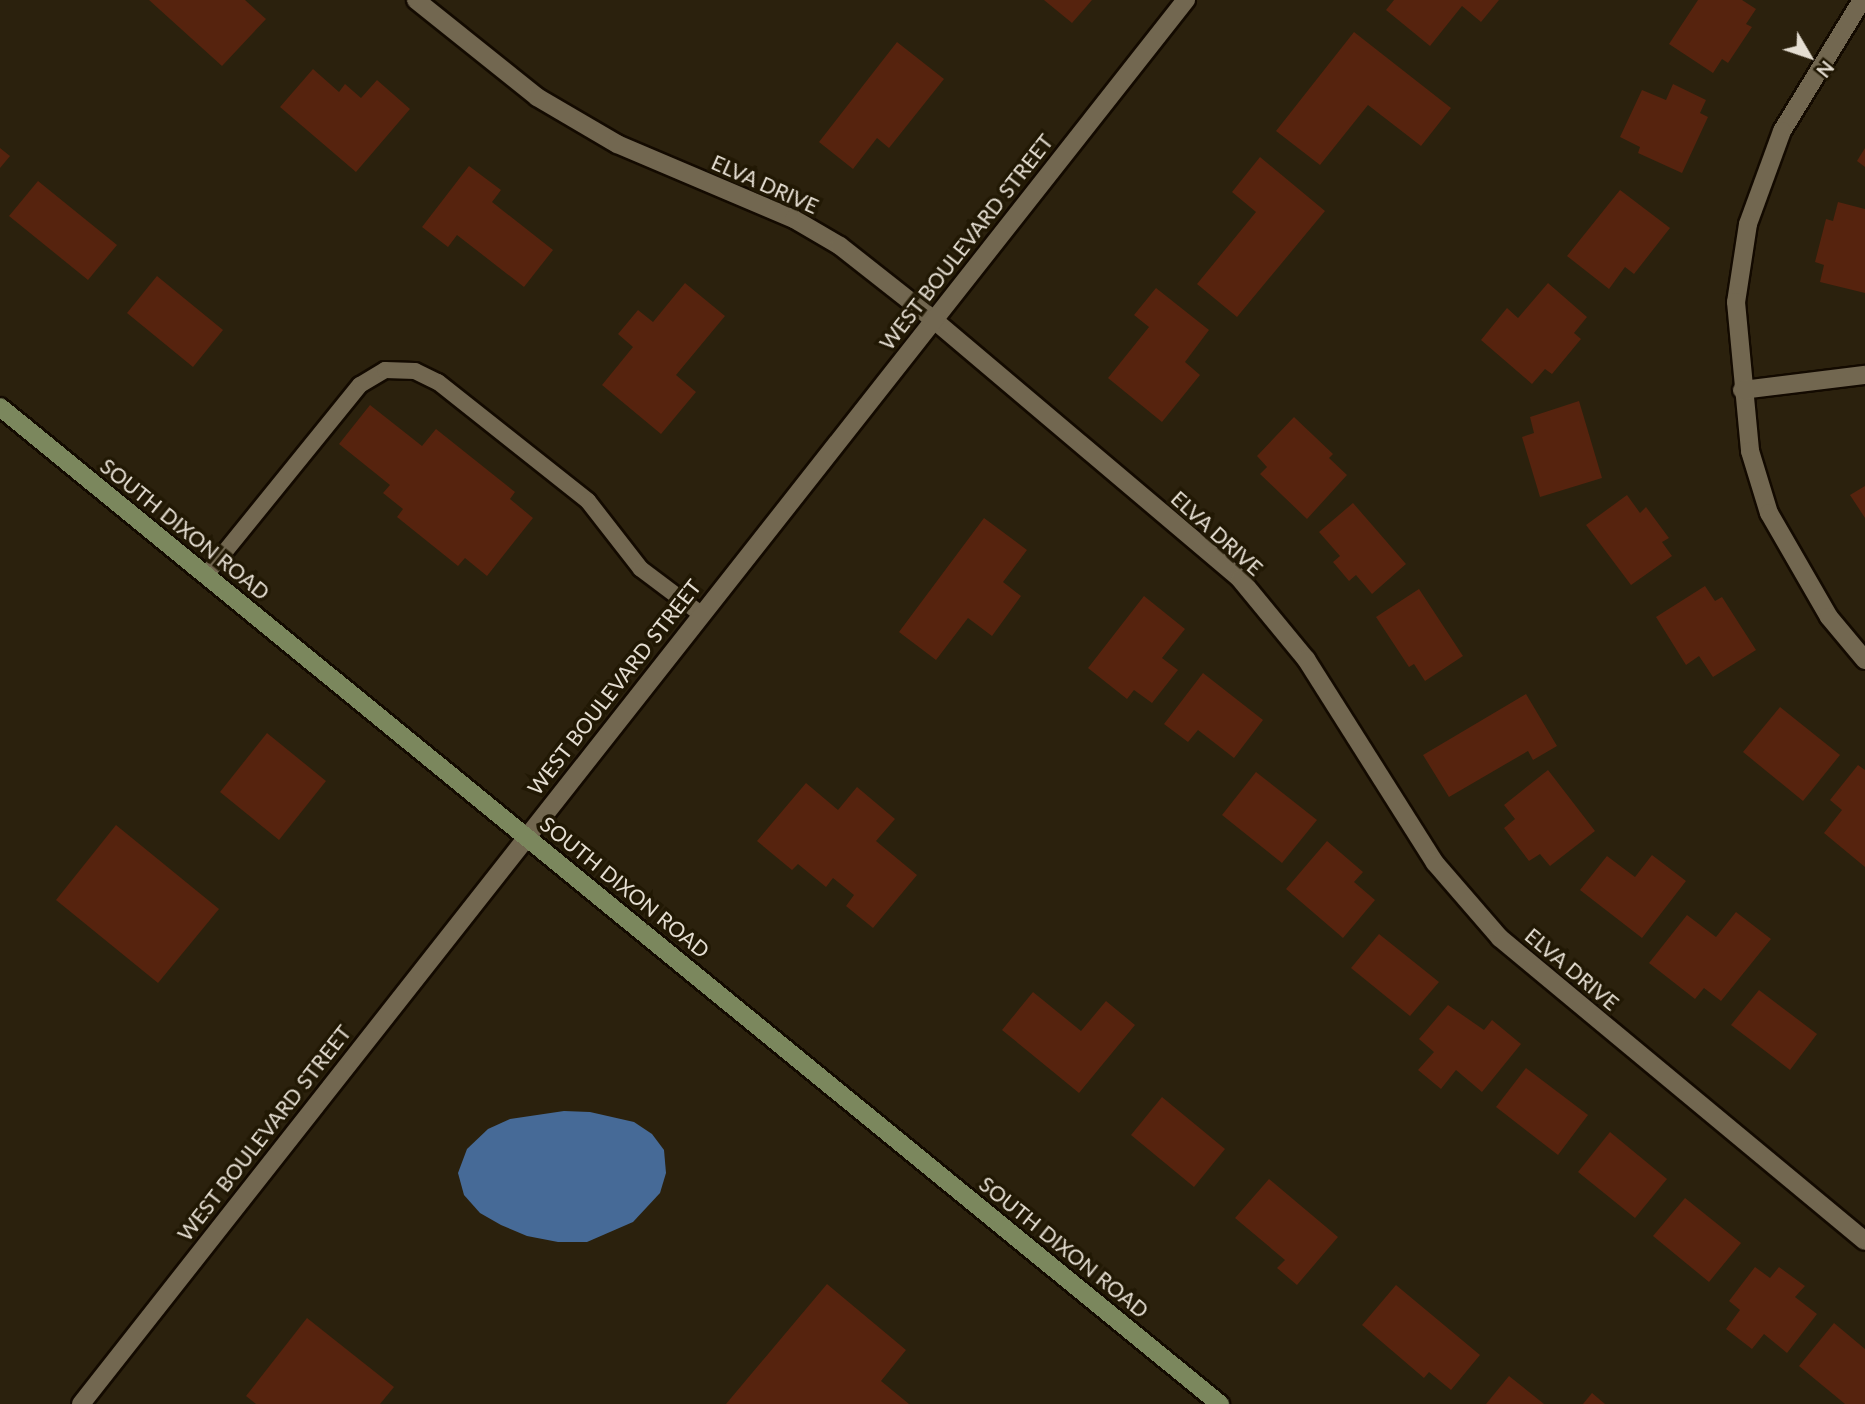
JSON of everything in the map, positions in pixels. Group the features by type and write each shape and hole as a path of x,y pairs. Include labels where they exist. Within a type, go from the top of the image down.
{"main road":[{"name":"SOUTH DIXON ROAD","path":"0,407 1220,1404"}],"street":[{"name":"ELVA DRIVE","path":"415,0 537,97 617,144 806,226 840,246 933,320 1240,579 1306,659 1435,863 1500,938 1865,1241"},
{"name":"WEST BOULEVARD STREET","path":"81,1404 526,835 1186,0"},
{"path":"1862,0 1782,131 1748,224 1736,302 1742,390 1750,451 1769,513 1829,617 1865,660"},
{"path":"1742,390 1865,375"}],"lane":[{"path":"206,575 359,385 385,370 415,371 438,382 588,501 640,569 701,614"}],"water":[{"path":"564,1111 590,1112 634,1122 652,1134 664,1150 666,1173 660,1193 633,1222 587,1242 558,1242 527,1236 501,1225 480,1213 464,1195 458,1173 467,1149 488,1129 510,1119"}],"building":[{"path":"149,0 245,0 266,19 222,66"},
{"path":"1044,0 1092,0 1072,23"},
{"path":"1394,0 1499,0 1481,22 1462,6 1430,46 1386,10"},
{"path":"1698,0 1742,0 1756,9 1746,24 1752,27 1728,63 1722,59 1713,73 1669,44"},
{"path":"1354,32 1451,108 1421,146 1368,105 1320,165 1276,131"},
{"path":"897,42 944,79 889,148 877,138 853,169 819,142"},
{"path":"313,69 339,92 345,84 361,98 377,80 410,109 356,172 280,107"},
{"path":"1673,84 1706,100 1700,113 1708,117 1682,173 1638,153 1640,147 1620,137 1642,90 1666,100"},
{"path":"0,148 10,156 0,168"},
{"path":"1865,148 1865,167 1857,161"},
{"path":"1260,157 1325,211 1237,317 1197,284 1256,212 1232,192"},
{"path":"469,166 501,190 492,202 553,250 524,287 457,235 448,247 422,227"},
{"path":"38,181 117,245 88,280 9,216"},
{"path":"1620,190 1670,228 1634,274 1625,267 1609,289 1567,256"},
{"path":"1838,202 1865,209 1865,293 1820,282 1824,265 1815,262 1826,219 1833,221"},
{"path":"157,276 223,330 193,367 127,313"},
{"path":"685,283 725,316 676,375 696,392 661,434 602,385 633,347 618,334 638,310 653,322"},
{"path":"1548,283 1587,317 1574,333 1581,339 1552,374 1545,369 1532,384 1481,340 1507,308 1518,318"},
{"path":"1156,288 1209,330 1185,362 1200,375 1162,422 1108,378 1149,327 1134,315"},
{"path":"1579,401 1602,478 1540,497 1522,437 1534,433 1530,417"},
{"path":"370,405 422,446 436,429 515,492 510,499 533,518 487,576 465,558 458,566 397,517 403,509 383,493 390,485 339,444"},
{"path":"1294,417 1333,454 1329,458 1347,475 1307,519 1260,474 1267,467 1257,456"},
{"path":"1865,486 1865,518 1850,495"},
{"path":"1627,495 1640,513 1646,507 1669,538 1662,542 1672,556 1631,585 1586,525"},
{"path":"1353,503 1406,564 1372,594 1356,575 1349,581 1333,562 1340,556 1319,532"},
{"path":"984,518 1027,550 1003,582 1021,596 992,636 968,618 936,660 899,632"},
{"path":"1705,586 1715,601 1722,597 1756,650 1713,677 1699,656 1686,665 1656,617"},
{"path":"1419,589 1463,656 1425,681 1414,664 1409,667 1376,617"},
{"path":"1144,596 1185,629 1162,658 1178,670 1152,703 1134,690 1127,699 1088,668"},
{"path":"1203,673 1263,720 1234,758 1198,730 1188,742 1164,724"},
{"path":"1526,694 1557,746 1533,760 1528,751 1449,797 1423,755"},
{"path":"1780,707 1840,755 1803,801 1743,752"},
{"path":"267,733 326,781 279,840 220,792"},
{"path":"1858,765 1865,770 1865,867 1824,833 1842,810 1830,800"},
{"path":"1548,770 1595,831 1550,866 1540,854 1529,861 1504,828 1515,819 1504,805"},
{"path":"1256,772 1317,820 1282,863 1222,815"},
{"path":"806,783 838,810 857,787 895,819 876,841 917,875 873,928 846,906 854,895 833,878 826,887 798,864 792,870 757,841"},
{"path":"116,825 219,909 158,983 56,900"},
{"path":"1327,841 1363,872 1354,882 1375,900 1343,938 1286,889"},
{"path":"1652,855 1686,881 1642,938 1580,890 1607,856 1635,877"},
{"path":"1736,912 1771,939 1721,1001 1704,988 1695,999 1649,963 1687,915 1716,937"},
{"path":"1379,934 1439,982 1410,1016 1351,968"},
{"path":"1759,990 1817,1034 1790,1070 1731,1025"},
{"path":"1033,992 1081,1031 1106,1001 1135,1025 1079,1093 1002,1030"},
{"path":"1448,1005 1484,1030 1492,1020 1521,1044 1482,1092 1456,1070 1441,1089 1418,1070 1434,1052 1419,1039"},
{"path":"1526,1068 1588,1115 1558,1155 1496,1107"},
{"path":"1162,1097 1225,1149 1194,1187 1131,1135"},
{"path":"1610,1132 1667,1179 1635,1218 1578,1172"},
{"path":"1269,1179 1338,1237 1297,1285 1277,1268 1285,1260 1235,1218"},
{"path":"1685,1198 1741,1243 1709,1282 1653,1236"},
{"path":"1755,1267 1770,1278 1779,1267 1805,1286 1795,1297 1817,1314 1787,1353 1764,1334 1752,1349 1726,1329 1740,1310 1729,1301"},
{"path":"827,1284 906,1350 881,1381 909,1404 726,1404"},
{"path":"1396,1285 1480,1355 1451,1390 1429,1372 1424,1378 1362,1325"},
{"path":"307,1318 394,1387 380,1404 256,1404 246,1396"},
{"path":"1834,1323 1865,1349 1865,1404 1845,1404 1799,1366"},
{"path":"1509,1376 1544,1404 1486,1404"},
{"path":"1592,1393 1605,1404 1583,1404"}]}
